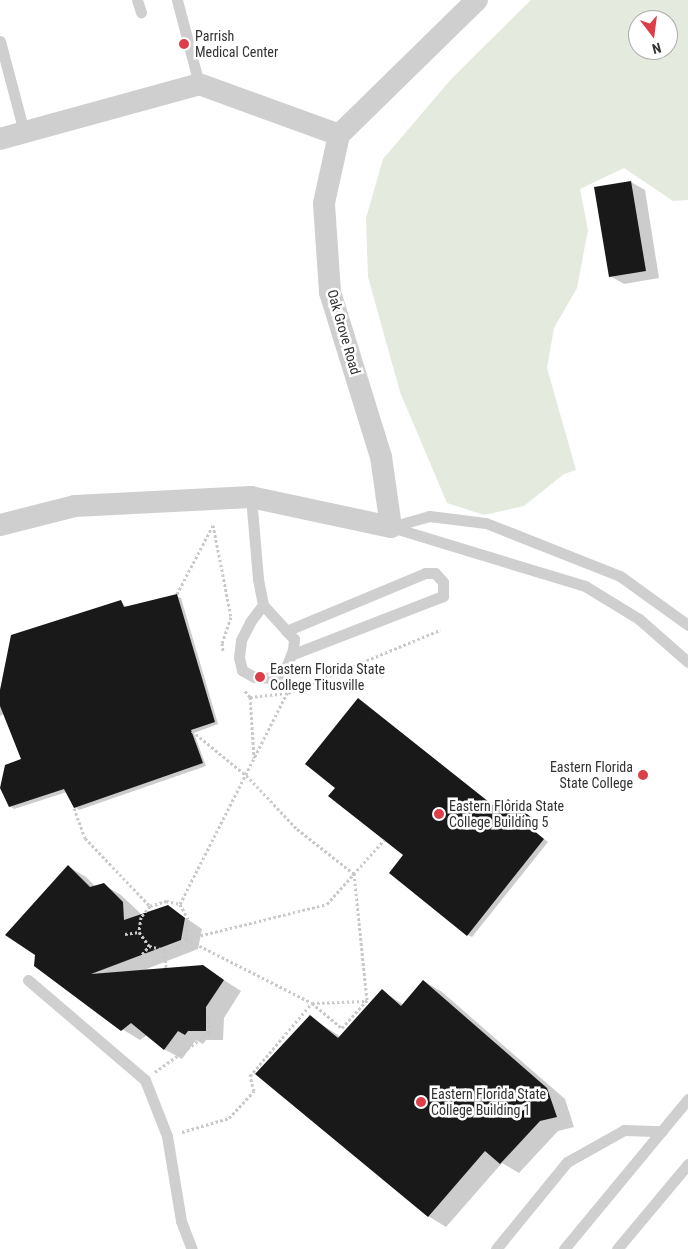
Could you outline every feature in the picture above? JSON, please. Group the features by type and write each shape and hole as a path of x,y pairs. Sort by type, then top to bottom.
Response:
{"street":[{"path":"0,139 199,84 339,135 474,1"},
{"name":"Oak Grove Road","path":"339,135 324,203 330,292 381,457 391,527"},
{"path":"0,525 75,506 251,497 391,527"}],"lane":[{"path":"138,0 141,12"},
{"path":"177,0 199,84"},
{"path":"0,41 24,132"},
{"path":"251,497 258,579 263,605 294,639 291,655 284,672 272,678 254,677 242,670 239,657 241,640 250,622 263,605"},
{"path":"391,527 430,516 486,523 620,576 688,626"},
{"path":"391,527 585,586 639,619 688,662"},
{"path":"286,631 425,573 434,573 443,582 443,596 291,655"},
{"path":"28,980 145,1080 167,1136 181,1221 192,1249"},
{"path":"564,1249 688,1099"},
{"path":"496,1249 567,1162 624,1130 662,1130"},
{"path":"617,1249 688,1164"}],"path":[{"path":"180,904 288,693"},
{"path":"250,696 254,760"},
{"path":"186,939 312,1003 342,1028 367,1000 354,874 296,828 246,775 191,730"},
{"path":"74,808 84,838 150,906"},
{"path":"186,939 188,919 180,904 166,901 150,906 141,917 139,932 149,946 165,950 176,947 186,939 327,904 384,840"},
{"path":"125,934 139,932"},
{"path":"138,958 149,946"},
{"path":"165,950 166,969"},
{"path":"167,1136 229,1118 254,1091 250,1076 312,1003 367,1000"},
{"path":"145,1080 209,1033 209,1007"}],"shaded area":[{"path":"531,0 688,0 688,200 673,201 624,168 580,189 588,230 577,288 554,328 547,368 576,470 564,474 524,506 484,515 447,503 400,392 368,277 366,218 383,159 452,78"}],"building":[{"path":"631,181 646,271 609,277 594,187"},
{"path":"177,594 215,722 191,730 203,763 74,808 64,789 9,807 0,788 5,765 21,759 0,706 0,690 11,635 121,600 124,607"},
{"name":"Eastern Florida State College Building 5","path":"358,698 499,810 508,799 532,818 527,825 544,839 467,936 389,873 403,855 328,796 335,788 305,764"},
{"path":"68,865 90,887 104,883 123,902 124,920 168,905 185,918 181,940 91,974 203,965 224,980 206,1007 206,1031 188,1031 185,1035 178,1031 164,1050 131,1023 121,1031 34,966 35,955 5,935"},
{"name":"Eastern Florida State College Building 1","path":"423,980 547,1088 557,1117 540,1121 500,1164 485,1151 428,1217 255,1074 310,1015 338,1038 382,989 401,1006"}],"place":[{"name":"Parrish Medical Center","path":"184,44"},
{"name":"Eastern Florida State College Titusville","path":"260,677"},
{"name":"Eastern Florida State College","path":"643,775"},
{"name":"Eastern Florida State College Building 5","path":"439,814"},
{"name":"Eastern Florida State College Building 1","path":"421,1102"}]}
